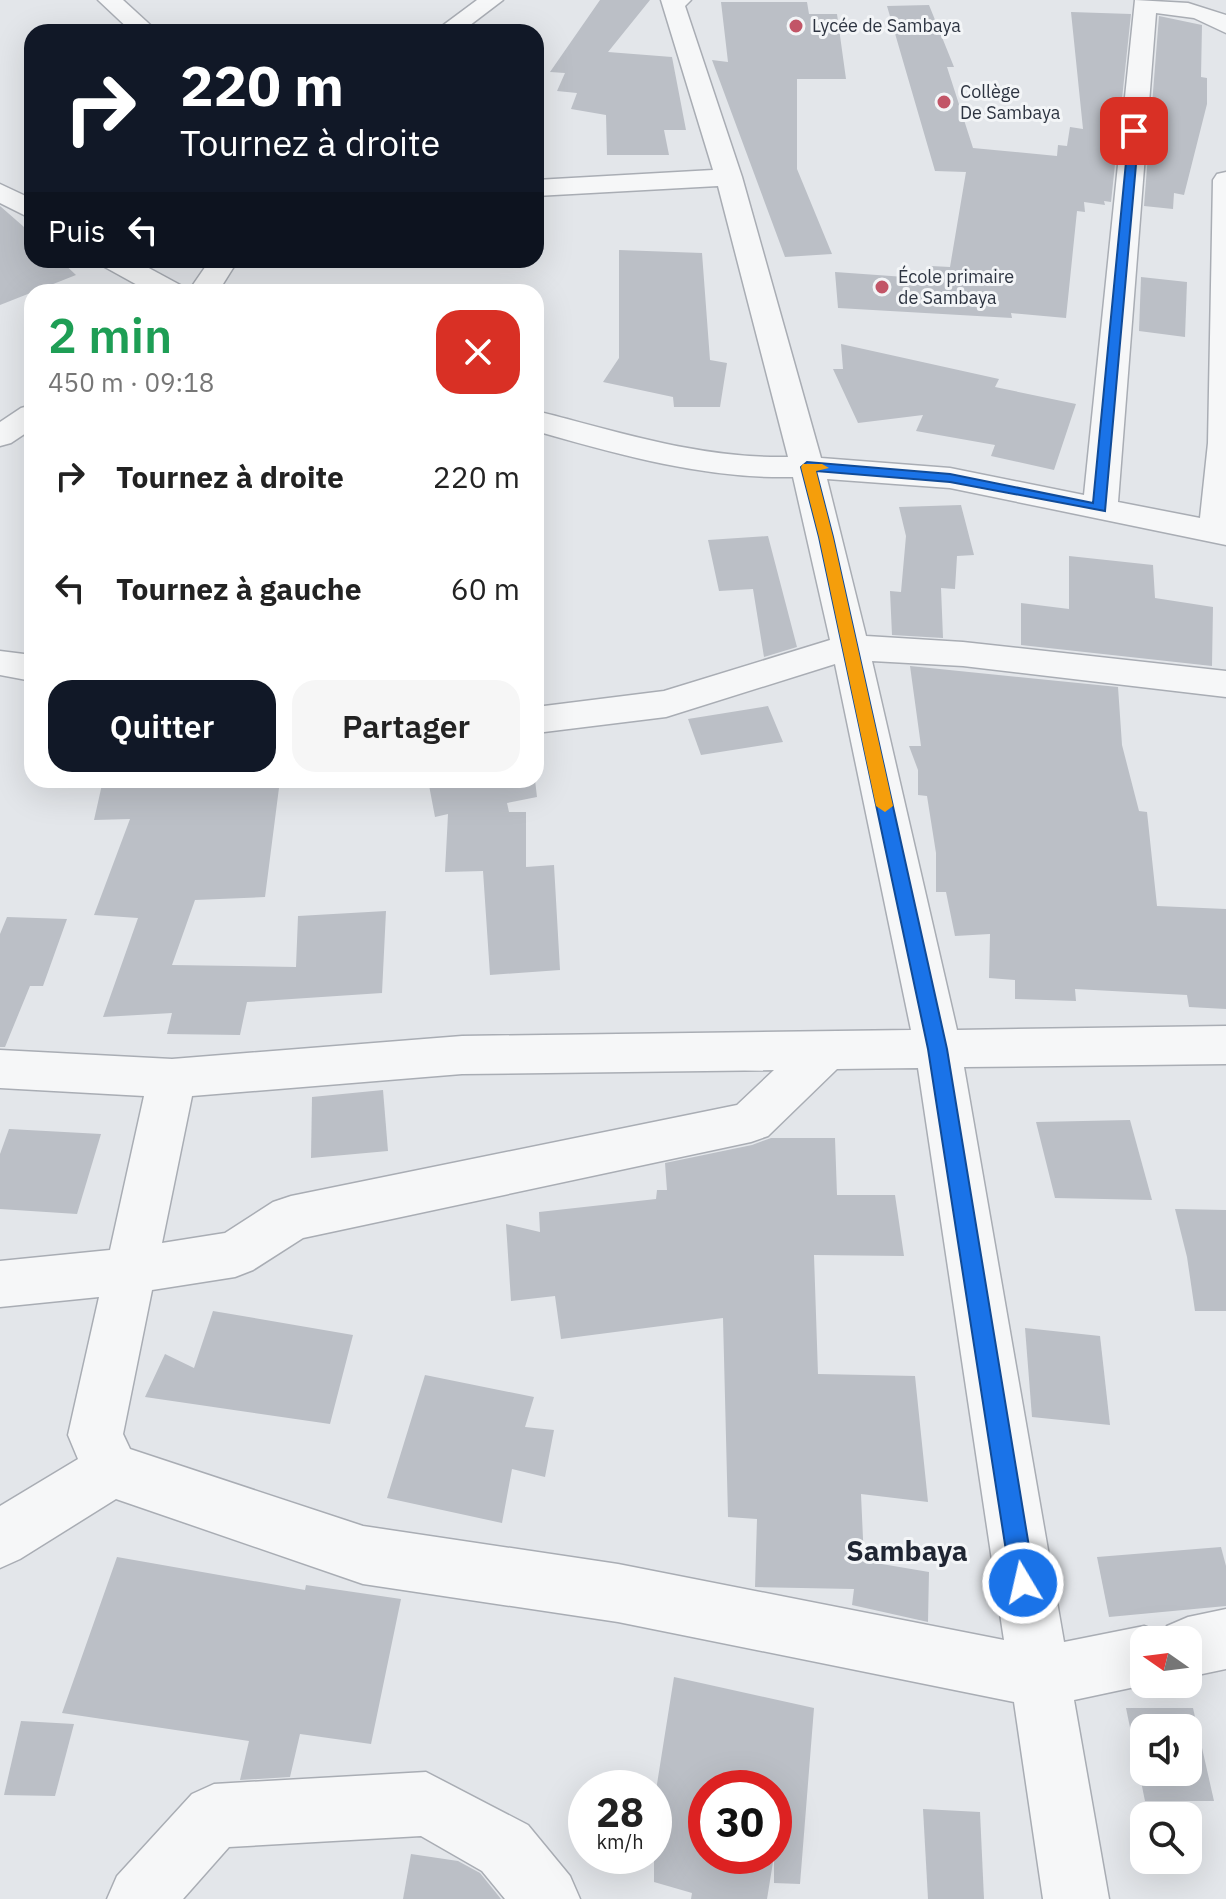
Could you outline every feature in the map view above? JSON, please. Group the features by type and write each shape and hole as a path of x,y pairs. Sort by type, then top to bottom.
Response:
{"street":[{"path":"109,0 137,24"},
{"path":"458,24 492,0"},
{"path":"680,0 672,0 729,177 807,467 850,647 938,1049 1076,1899"},
{"path":"1100,508 1146,3 1204,13 1218,18 1226,26"},
{"path":"544,188 729,177"},
{"path":"544,423 635,449 714,463 745,468 807,467 950,478 1221,533 1226,180"},
{"path":"0,192 24,206"},
{"path":"128,268 157,284"},
{"path":"0,436 24,420"},
{"path":"544,719 666,704 850,647 963,654 1226,684"},
{"path":"0,663 24,667"},
{"path":"0,1069 172,1078 462,1055 1226,1045"},
{"path":"0,1284 128,1271 235,1254 291,1218 751,1122 827,1049"},
{"path":"172,1078 95,1435 111,1470 363,1555 618,1593 1039,1677 1130,1659"},
{"path":"0,1539 111,1470"},
{"path":"1202,1644 1226,1639"},
{"path":"140,1899 214,1816 426,1804 505,1848 547,1899"}],"building":[{"path":"600,0 650,0 608,52 672,57 686,130 664,130 669,155 607,155 606,115 571,109 577,93 557,91 565,73 550,72"},
{"path":"721,2 807,2 809,14 837,14 846,79 797,79 797,169 832,254 785,257 712,60 728,62"},
{"path":"929,5 954,67 947,67 973,148 1057,156 1058,145 1067,146 1070,127 1083,129 1071,12 1131,14 1111,202 1104,201 1105,205 1084,202 1085,212 1077,211 1066,318 1011,313 1012,318 838,308 835,272 933,279 931,266 950,267 966,172 935,171 887,6"},
{"path":"1159,16 1202,25 1201,77 1207,78 1207,104 1184,195 1174,193 1173,209 1144,206"},
{"path":"0,206 24,227 24,268 69,268 76,275 53,284 24,284 24,296 0,305"},
{"path":"619,250 702,253 710,360 727,363 720,407 674,407 673,397 603,382 619,358"},
{"path":"1141,277 1187,282 1185,337 1139,331"},
{"path":"841,344 999,379 995,387 1076,404 1054,470 991,456 995,445 916,431 923,415 858,423 833,369 843,369"},
{"path":"961,505 974,555 957,556 955,589 941,588 943,638 892,635 890,591 901,592 906,536 899,507"},
{"path":"768,536 797,647 764,657 753,589 719,591 708,540"},
{"path":"1069,556 1153,565 1155,598 1213,607 1212,666 1021,645 1021,603 1069,609"},
{"path":"910,666 1118,687 1122,745 1139,811 1147,812 1157,906 1226,909 1226,1009 1189,1007 1187,995 1075,989 1076,1001 1015,999 1015,980 989,978 990,934 955,936 946,892 936,892 936,853 927,796 918,795 918,770 909,746 921,746"},
{"path":"768,706 783,742 701,755 688,719"},
{"path":"101,788 279,788 265,897 195,900 172,965 296,967 298,916 386,911 382,993 247,1002 240,1035 167,1034 172,1013 103,1017 138,918 94,915 130,819 94,820"},
{"path":"430,788 536,788 537,797 507,803 509,812 526,812 526,867 554,865 560,970 490,975 483,871 445,872 448,814 435,817"},
{"path":"7,917 67,919 43,986 30,986 5,1047 0,1047 0,934"},
{"path":"383,1090 388,1151 311,1158 312,1097"},
{"path":"1130,1120 1152,1200 1055,1198 1036,1122"},
{"path":"9,1129 101,1134 77,1214 0,1209 0,1154"},
{"path":"771,1138 835,1138 837,1195 895,1195 904,1256 814,1255 818,1374 915,1376 928,1502 861,1494 864,1561 929,1572 928,1622 852,1605 854,1589 755,1587 757,1519 728,1517 723,1318 561,1339 555,1296 511,1301 506,1224 540,1232 539,1212 656,1199 657,1190 667,1190 665,1163 752,1145"},
{"path":"1175,1209 1226,1210 1226,1311 1195,1311 1187,1257"},
{"path":"213,1311 353,1335 330,1424 145,1397 165,1354 194,1368"},
{"path":"1025,1328 1100,1336 1110,1425 1032,1417"},
{"path":"425,1375 534,1397 525,1427 554,1430 545,1477 512,1469 502,1523 387,1498"},
{"path":"1221,1547 1226,1566 1226,1606 1109,1617 1097,1557"},
{"path":"117,1557 305,1590 306,1585 401,1599 371,1744 300,1734 290,1777 240,1780 249,1741 62,1713"},
{"path":"674,1677 814,1708 800,1884 774,1883 774,1874 792,1874 792,1770 688,1770 688,1874 771,1874 767,1899 691,1899 692,1893 654,1882 654,1874 672,1874 672,1770 659,1770"},
{"path":"1126,1708 1193,1708 1194,1714 1130,1714 1130,1728"},
{"path":"21,1721 74,1724 55,1796 4,1795"},
{"path":"1202,1748 1214,1801 1145,1801 1142,1786 1202,1786"},
{"path":"923,1809 980,1812 984,1899 928,1899"},
{"path":"411,1854 458,1861 480,1873 501,1899 403,1899"}],"slow traffic":[{"path":"822,468 807,467 826,537 885,806"}],"place":[{"name":"Lycée de Sambaya","path":"796,26"},
{"name":"Collège De Sambaya","path":"944,102"},
{"name":"École primaire de Sambaya","path":"882,287"}],"district":[{"name":"Sambaya","path":"907,1551"}],"route":[{"path":"1023,1583 938,1049 826,537 807,467 950,478 1100,508 1134,131"}]}
